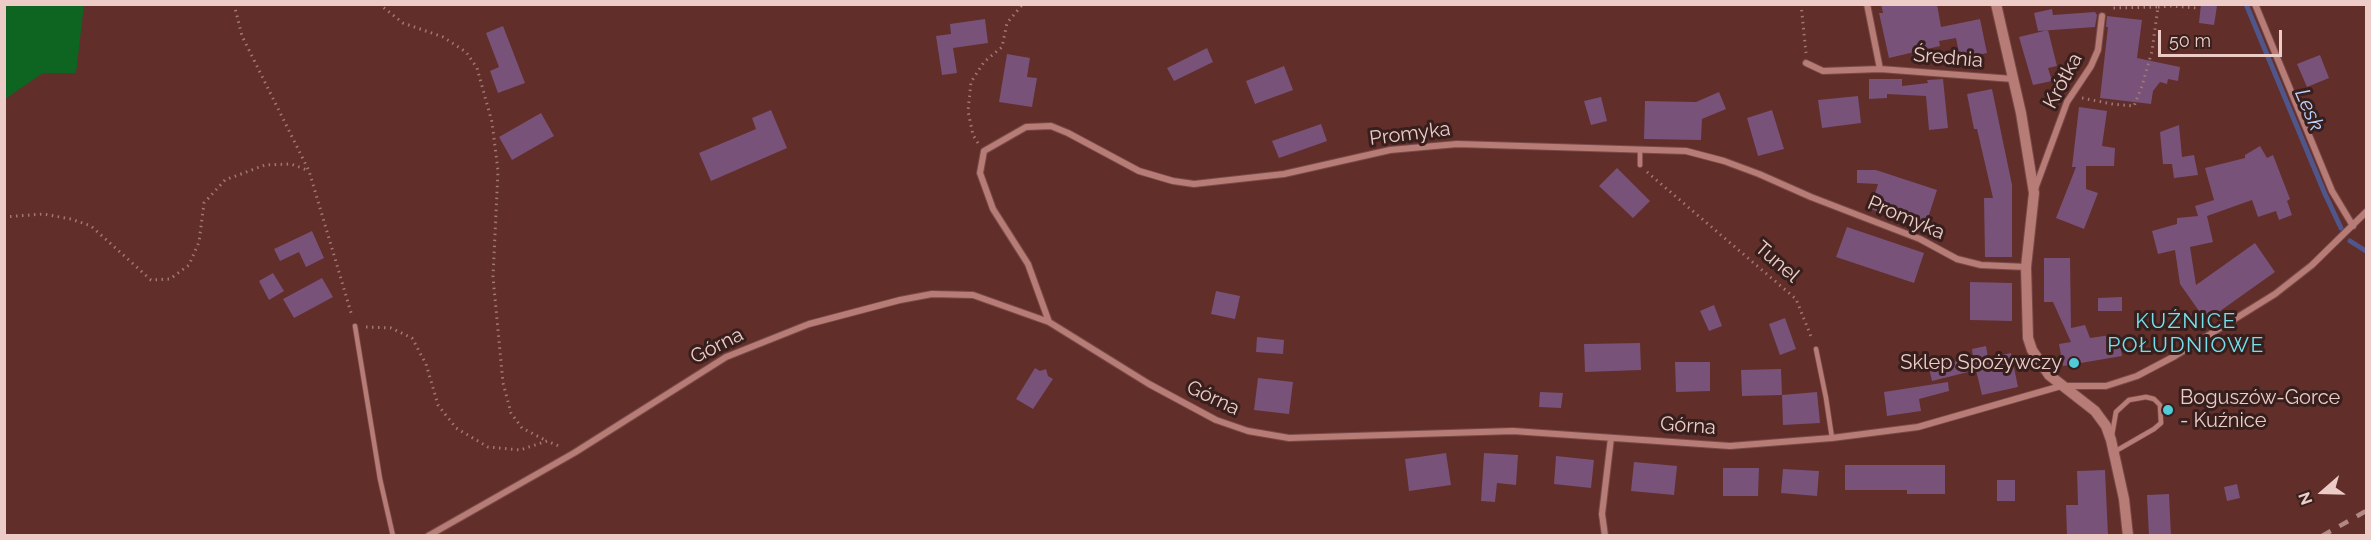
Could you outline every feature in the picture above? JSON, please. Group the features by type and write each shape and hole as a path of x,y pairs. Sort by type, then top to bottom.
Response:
{"street":[{"path":"1867,4 1880,69"},
{"path":"1996,4 2028,151 2034,193 2026,267 2026,324 2032,350 2049,375 2061,387 2096,411 2106,426 2124,499 2128,536"},
{"path":"2255,4 2332,191 2353,226"},
{"name":"Krótka","path":"2034,193 2067,102 2091,66 2098,50 2102,16"},
{"name":"Średnia","path":"1806,63 1823,71 1880,69 2013,79"},
{"name":"Promyka","path":"984,151 1026,127 1051,126 1139,171 1173,181 1194,184 1284,174 1390,150 1457,144 1550,145 1686,151 1724,161 1920,239 1957,259 1981,265 2026,267"},
{"path":"984,151 980,173 990,200 1028,264 1049,322"},
{"name":"Górna","path":"428,536 574,453 726,357 809,324 932,294 973,295 1049,322 1149,384 1216,420 1248,431 1289,438 1513,431 1730,446 1832,438 1918,427 2061,387 2106,386 2137,376 2175,356 2275,294 2312,265 2367,212"},
{"path":"1605,536 1602,514 1611,438"}],"lane":[{"path":"1640,150 1640,165"},
{"path":"355,326 380,479 393,536"},
{"path":"1816,350 1832,438"},
{"path":"2111,440 2116,412 2121,406 2137,398 2154,399 2160,405 2161,423 2114,452"}],"path":[{"path":"234,4 242,36 309,171 355,326 391,328 412,338 426,364 438,405 456,428 488,447 519,450 547,441"},
{"path":"379,4 403,23 443,37 466,52 477,68 492,122 498,171 493,277 503,383 511,413 522,428 574,453"},
{"path":"984,151 973,135 968,111 971,82 984,62 1002,47 1007,23 1023,4"},
{"path":"1802,4 1806,63"},
{"path":"2102,16 2113,8 2171,6 2197,8"},
{"path":"2071,96 2134,106 2152,51 2158,7"},
{"path":"4,217 43,214 71,219 91,226 151,280 170,279 189,266 199,243 204,203 225,180 265,165 291,164 309,171"},
{"name":"Tunel","path":"1640,165 1796,299 1816,350"}],"green space":[{"path":"5,4 84,5 76,73 43,73 5,99"}],"building":[{"path":"1881,4 1937,4 1941,27 1980,19 1987,53 1960,58 1956,38 1939,41 1940,46 1889,58 1879,13 1883,13"},
{"path":"2201,4 2217,6 2214,25 2199,23"},
{"path":"2052,9 2053,15 2095,12 2097,15 2095,27 2038,31 2034,13"},
{"path":"2107,16 2142,20 2137,58 2180,67 2178,81 2168,79 2167,84 2160,82 2153,91 2151,104 2100,98 2108,27 2106,27"},
{"path":"985,19 988,43 953,48 957,73 942,75 936,36 951,34 950,24"},
{"path":"503,26 525,83 498,93 490,71 499,67 486,33"},
{"path":"2048,30 2057,66 2048,68 2052,81 2033,85 2019,37"},
{"path":"1207,48 1213,62 1174,81 1167,68"},
{"path":"1007,54 1030,58 1027,77 1037,78 1032,107 999,102"},
{"path":"2320,55 2329,78 2307,87 2297,64"},
{"path":"1284,66 1293,90 1255,104 1246,81"},
{"path":"1869,79 1902,79 1902,86 1943,79 1948,128 1929,130 1926,96 1887,94 1887,98 1869,99"},
{"path":"1992,89 2012,185 2012,257 1985,257 1984,198 1993,198 1967,94"},
{"path":"1719,92 1726,109 1702,119 1701,140 1644,139 1645,101 1696,102"},
{"path":"1858,96 1861,123 1822,128 1818,100"},
{"path":"1601,97 1607,121 1591,125 1584,101"},
{"path":"2079,107 2107,111 2102,146 2115,148 2114,166 2086,166 2086,189 2098,193 2084,229 2056,218 2076,167 2072,167"},
{"path":"771,110 787,148 711,181 699,153 756,129 752,118"},
{"path":"1772,110 1784,149 1758,156 1747,118"},
{"path":"541,113 554,136 512,160 499,137"},
{"path":"1321,124 1327,141 1279,158 1272,141"},
{"path":"2179,125 2182,157 2194,155 2198,175 2174,178 2172,164 2163,164 2160,132"},
{"path":"2260,146 2267,158 2273,155 2290,199 2287,201 2292,215 2279,220 2276,211 2258,217 2252,200 2207,216 2213,242 2190,247 2196,285 2255,243 2275,272 2206,321 2180,284 2175,250 2158,254 2152,231 2177,224 2177,218 2198,216 2195,206 2214,200 2205,168 2245,158 2245,155"},
{"path":"1617,168 1650,201 1633,218 1599,186"},
{"path":"1857,170 1876,170 1937,190 1925,227 1870,209 1878,184 1857,183"},
{"path":"1847,227 1924,253 1914,283 1836,257"},
{"path":"312,231 324,258 306,267 299,252 280,261 274,249"},
{"path":"2044,258 2070,258 2071,328 2085,325 2090,338 2118,334 2122,356 2063,366 2059,344 2071,342 2053,302 2044,302"},
{"path":"273,273 284,291 269,300 259,281"},
{"path":"322,278 333,297 294,318 283,299"},
{"path":"1970,282 2012,283 2012,321 1970,320"},
{"path":"1216,291 1240,296 1235,319 1211,314"},
{"path":"2122,297 2122,311 2098,311 2098,298"},
{"path":"1714,305 1722,326 1709,331 1700,311"},
{"path":"1785,318 1796,349 1780,355 1769,324"},
{"path":"1257,337 1284,340 1283,354 1256,352"},
{"path":"1640,343 1641,370 1585,372 1584,344"},
{"path":"1986,346 1988,358 2011,353 2018,387 1982,395 1976,370 1932,381 1929,368 1973,357 1972,349"},
{"path":"1675,362 1710,362 1710,391 1676,392"},
{"path":"1035,368 1040,371 1046,369 1048,376 1053,379 1033,409 1016,399"},
{"path":"1781,369 1782,395 1742,396 1741,370"},
{"path":"1258,378 1293,382 1289,414 1254,410"},
{"path":"1948,382 1949,391 1919,399 1921,411 1887,416 1884,392"},
{"path":"1540,392 1563,393 1561,408 1539,407"},
{"path":"1817,392 1820,423 1783,425 1782,395"},
{"path":"1446,453 1451,485 1409,491 1405,459"},
{"path":"1484,453 1518,455 1516,485 1497,483 1495,502 1481,501"},
{"path":"1556,456 1594,460 1591,488 1554,484"},
{"path":"1634,462 1677,466 1674,495 1631,491"},
{"path":"1845,465 1945,465 1945,494 1907,494 1907,490 1845,490"},
{"path":"1723,468 1759,468 1758,496 1723,496"},
{"path":"1783,469 1819,471 1817,496 1781,493"},
{"path":"2105,470 2108,536 2067,536 2066,505 2078,505 2077,471"},
{"path":"1997,480 2015,480 2015,501 1997,501"},
{"path":"2237,484 2240,498 2227,501 2224,487"},
{"path":"2169,494 2171,536 2149,536 2147,495"}],"waterway":[{"name":"Lesk","path":"2246,4 2341,228"},
{"name":"Lesk","path":"2350,241 2366,251"}],"railway":[{"path":"2322,536 2366,511"}],"place":[{"name":"Sklep Spożywczy","path":"2074,363"},
{"name":"Boguszów-Gorce - Kuźnice","path":"2168,410"}],"district":[{"name":"KUŹNICE POŁUDNIOWE","path":"2186,334"}]}
